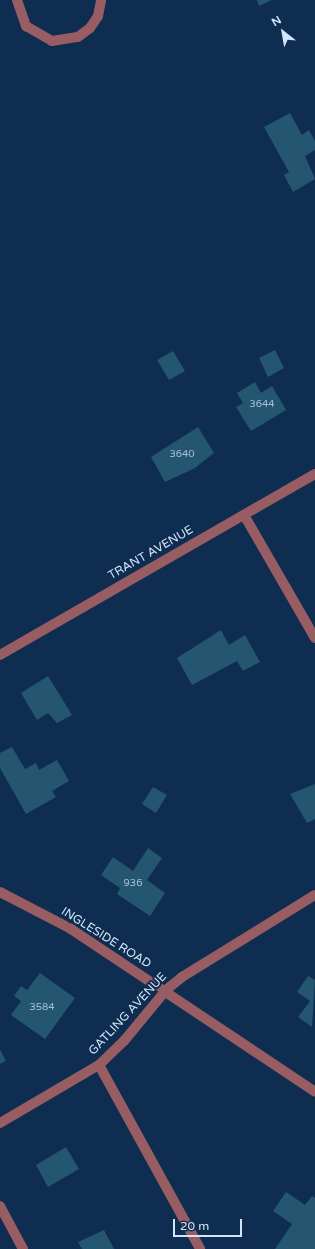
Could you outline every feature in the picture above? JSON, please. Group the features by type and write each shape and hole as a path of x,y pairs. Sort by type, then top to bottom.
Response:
{"street":[{"path":"17,0 26,26 52,41 72,39 90,28 98,16 101,0"},
{"name":"TRANT AVENUE","path":"0,655 315,474"},
{"path":"244,515 315,638"},
{"name":"INGLESIDE ROAD","path":"0,892 71,929 166,990 315,1092"},
{"name":"GATLING AVENUE","path":"0,1123 99,1066 124,1041 166,990 315,895"},
{"path":"99,1066 200,1249"},
{"path":"0,1206 23,1249"}],"building":[{"path":"257,0 272,0 259,6"},
{"path":"290,113 302,135 309,130 315,141 315,150 305,156 315,179 293,192 284,175 289,172 264,127"},
{"path":"275,350 284,368 268,377 259,358"},
{"path":"173,351 185,371 169,380 157,360"},
{"path":"255,382 261,393 272,386 286,410 251,431 236,407 243,403 237,393"},
{"path":"198,427 214,453 195,468 165,482 151,457"},
{"path":"221,630 229,645 245,635 260,662 243,671 237,661 192,685 177,658"},
{"path":"48,676 72,715 57,723 48,713 37,720 21,693"},
{"path":"12,747 25,769 36,763 39,770 57,760 69,781 52,791 56,797 26,814 0,768 0,753"},
{"path":"315,784 315,819 307,823 290,794"},
{"path":"153,787 167,795 156,813 142,804"},
{"path":"148,848 162,858 147,880 165,893 150,916 117,894 120,888 101,875 113,857 133,871"},
{"path":"40,973 75,998 45,1039 11,1015 21,1001 14,996 21,986 27,990"},
{"path":"308,976 315,980 312,1027 298,1017 310,1001 297,992"},
{"path":"0,1050 6,1061 0,1064"},
{"path":"66,1147 79,1169 48,1187 36,1165"},
{"path":"286,1192 305,1205 312,1196 315,1198 315,1249 275,1249 292,1224 273,1211"},
{"path":"104,1230 114,1249 82,1249 78,1242"}]}
